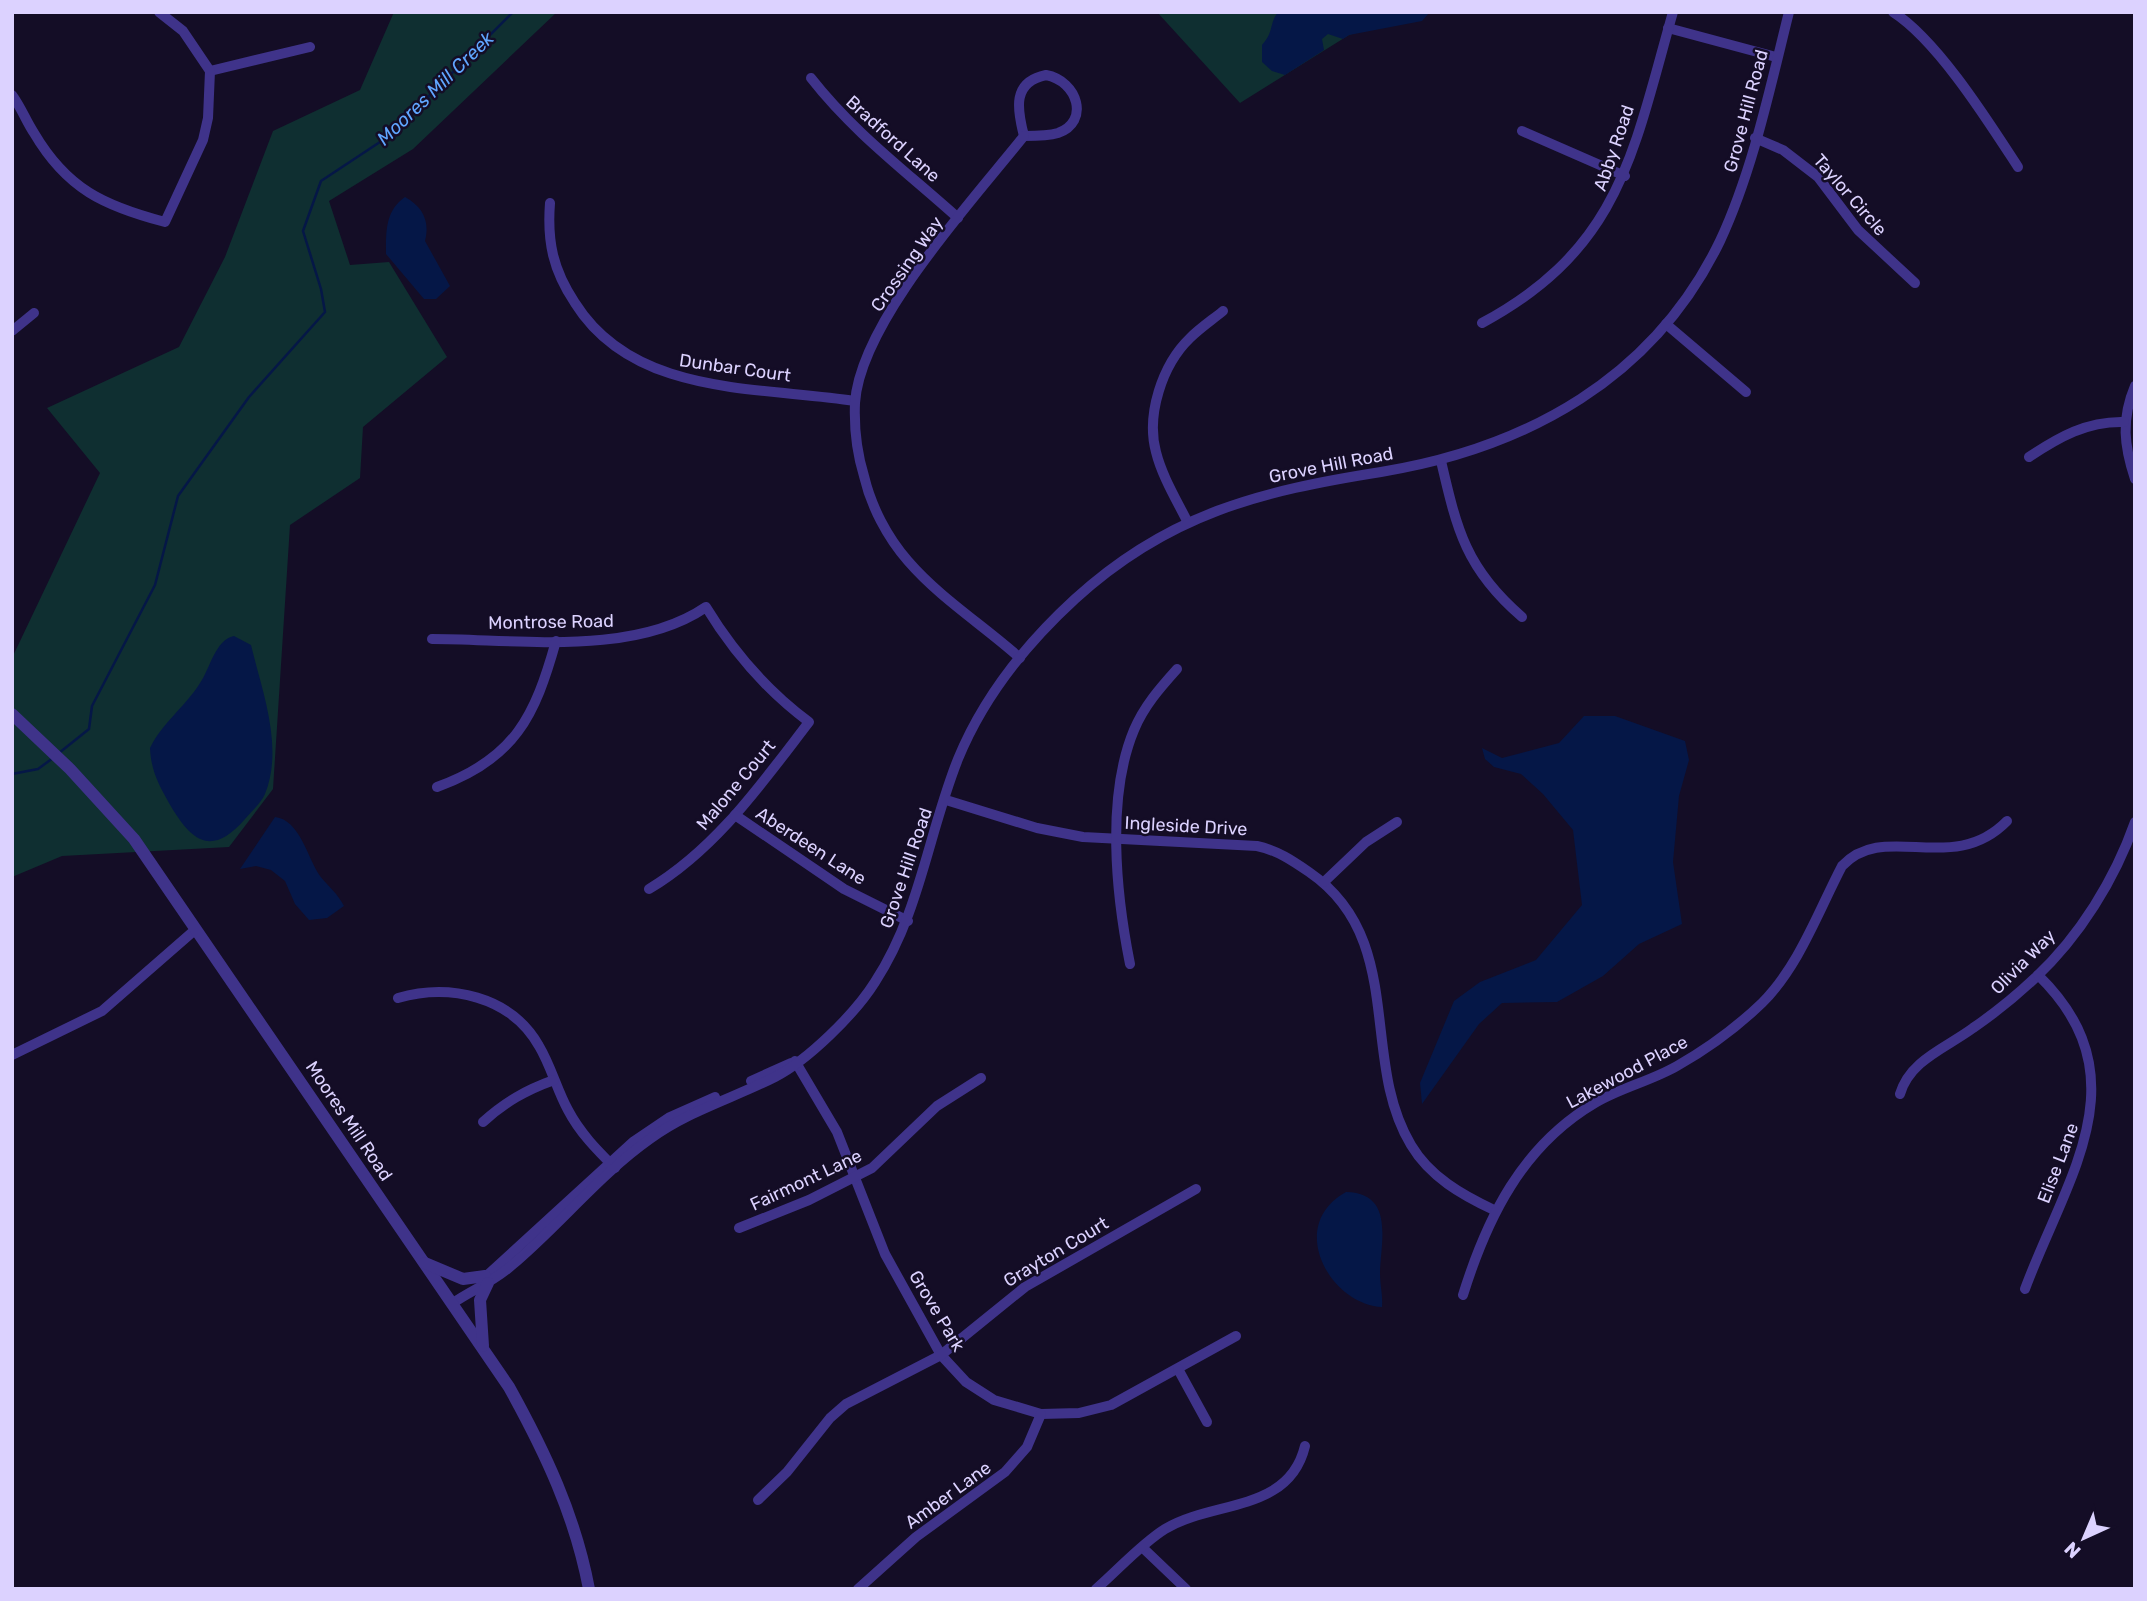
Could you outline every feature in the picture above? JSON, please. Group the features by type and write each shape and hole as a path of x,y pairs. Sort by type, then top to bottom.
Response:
{"street":[{"path":"12,95 53,161 85,192 126,212 165,222 203,140 208,118 209,71 183,31 159,12"},
{"name":"Abby Road","path":"1482,323 1517,304 1569,260 1597,226 1625,176 1673,12"},
{"name":"Grove Hill Road","path":"453,1303 484,1282 613,1166 666,1128 782,1074 824,1040 872,988 908,920 957,761 971,731 995,691 1020,658 1061,612 1094,583 1139,548 1187,521 1258,495 1301,484 1441,461 1511,438 1560,413 1624,367 1666,324 1719,243 1740,191 1789,12"},
{"path":"1893,12 1914,28 1935,53 2018,167"},
{"path":"1668,28 1776,57"},
{"path":"209,71 310,47"},
{"path":"1046,75 1065,82 1072,89 1075,100 1077,110 1074,120 1057,133 1024,136 1017,111 1020,90 1036,77 1046,75"},
{"name":"Bradford Lane","path":"811,78 836,111 958,218"},
{"path":"1522,131 1625,176"},
{"name":"Crossing Way","path":"1020,658 930,583 893,541 867,491 858,456 855,401 872,347 886,317 958,218 1024,136"},
{"name":"Taylor Circle","path":"1755,138 1783,150 1818,177 1858,230 1915,283"},
{"name":"Dunbar Court","path":"550,202 548,242 564,286 583,316 625,354 654,370 697,382 855,401"},
{"path":"1187,521 1156,454 1153,421 1168,369 1188,339 1223,311"},
{"path":"12,331 34,313"},
{"path":"1666,324 1746,392"},
{"path":"2135,386 2124,422 2124,439 2135,479"},
{"path":"2029,457 2058,438 2091,424 2124,422"},
{"path":"1441,461 1455,520 1471,560 1483,579 1522,617"},
{"name":"Montrose Road","path":"432,639 556,641 622,637 686,620 706,607 727,642 758,679 809,722"},
{"path":"437,787 480,768 514,738 538,701 556,641"},
{"path":"1130,964 1120,913 1118,839 1123,763 1134,730 1150,699 1177,669"},
{"name":"Moores Mill Road","path":"12,714 70,769 134,838 509,1387 552,1468 566,1502 589,1589"},
{"name":"Malone Court","path":"649,889 680,868 735,815 809,722"},
{"name":"Ingleside Drive","path":"946,800 1037,828 1083,837 1257,846 1278,852 1324,882 1353,922 1367,951 1376,983 1393,1104 1410,1144 1440,1179 1494,1210"},
{"name":"Aberdeen Lane","path":"735,815 844,889 908,920"},
{"name":"Lakewood Place","path":"1463,1295 1494,1210 1526,1163 1566,1123 1596,1103 1676,1067 1713,1043 1763,1002 1790,967 1842,866 1850,858 1870,849 1967,846 1988,838 2007,821"},
{"path":"1324,882 1366,842 1397,822"},
{"name":"Olivia Way","path":"1900,1094 1904,1082 1919,1064 1996,1012 2038,975 2095,904 2121,857 2135,822"},
{"path":"12,1055 102,1011 196,929"},
{"name":"Elise Lane","path":"2025,1289 2081,1151 2092,1105 2091,1073 2079,1028 2060,997 2038,975"},
{"path":"398,998 431,991 452,992 498,1006 534,1037 575,1121 613,1166"},
{"name":"Grove Park","path":"795,1061 837,1132 885,1254 942,1355 966,1382 994,1400 1041,1414 1079,1413 1111,1405 1236,1336"},
{"name":"Fairmont Lane","path":"740,1228 855,1179 889,1155 937,1106 981,1078"},
{"path":"483,1122 502,1104 525,1091 554,1080"},
{"name":"Grayton Court","path":"758,1500 788,1472 830,1418 846,1404 942,1355 1025,1287 1196,1189"},
{"path":"425,1263 463,1279 484,1282 480,1300 484,1350"},
{"path":"1178,1369 1208,1422"},
{"name":"Amber Lane","path":"858,1589 916,1537 1005,1472 1027,1447 1041,1414"},
{"path":"1096,1589 1165,1529 1265,1497 1295,1471 1305,1446"},
{"path":"1143,1548 1186,1589"}],"green space":[{"path":"394,12 557,12 413,149 329,201 350,265 389,262 447,357 363,427 360,478 290,525 273,789 229,847 62,856 12,877 12,658 100,473 47,408 179,347 225,257 273,131 360,90"},
{"path":"1157,12 1419,12 1349,35 1240,103"}],"water":[{"path":"1278,12 1430,12 1422,21 1349,35 1343,39 1328,34 1322,39 1324,50 1285,75 1272,71 1262,62 1262,45"},
{"path":"405,197 424,215 427,227 425,241 450,286 436,299 424,299 386,254 390,215"},
{"path":"234,636 251,645 272,738 270,776 261,801 233,831 212,841 202,840 185,827 169,803 154,771 150,748 200,683 222,643"},
{"path":"1584,716 1615,716 1685,741 1689,760 1679,796 1673,862 1682,924 1639,944 1603,976 1557,1002 1502,1003 1479,1024 1422,1104 1420,1083 1454,1001 1480,982 1536,960 1582,905 1573,830 1543,794 1521,774 1494,767 1485,759 1482,748 1502,758 1559,743"},
{"path":"275,817 284,820 297,832 320,876 344,906 327,918 309,920 295,904 285,881 271,870 256,866 240,869"},
{"path":"1346,1192 1362,1195 1372,1201 1379,1210 1382,1222 1382,1307 1363,1303 1346,1293 1332,1279 1322,1262 1317,1243 1319,1224 1328,1207"}],"waterway":[{"name":"Moores Mill Creek","path":"59,753 89,729 92,706 155,585 178,496 249,397 325,312 321,289 303,231 321,181 389,136 513,12"},
{"name":"Moores Mill Creek","path":"12,774 38,769 53,758"}]}
